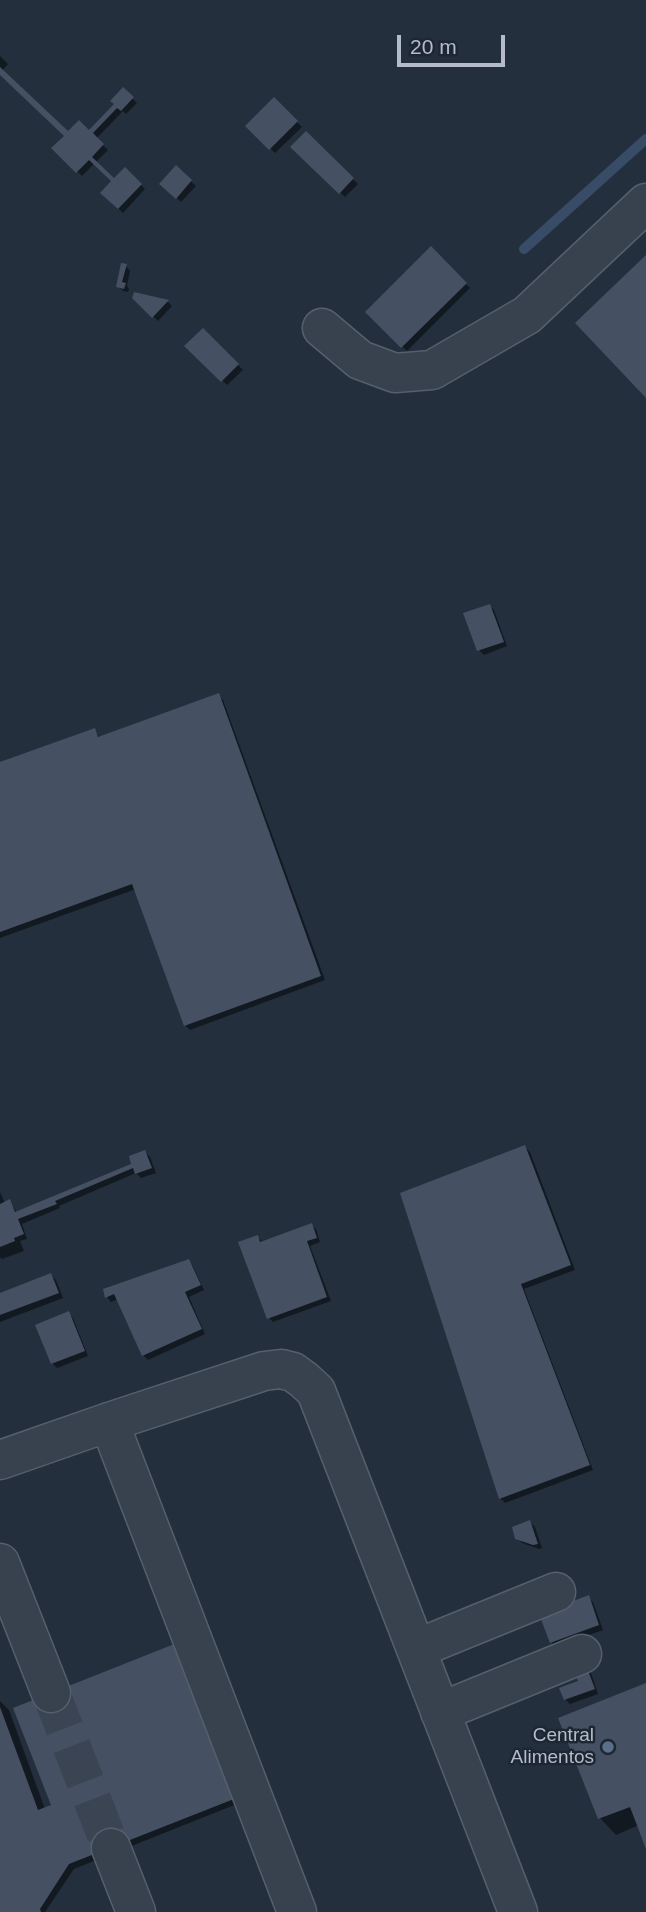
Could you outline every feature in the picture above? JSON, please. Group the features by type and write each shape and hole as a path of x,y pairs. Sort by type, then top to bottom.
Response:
{"street":[{"path":"322,328 360,360 395,373 432,370 527,316 646,203"},
{"path":"0,1460 264,1371 281,1369 293,1372 304,1380 316,1391 517,1912"},
{"path":"109,1422 297,1912"},
{"path":"0,1563 51,1693"},
{"path":"416,1649 556,1592"},
{"path":"440,1712 582,1654"},
{"path":"111,1848 130,1910"}],"building":[{"path":"0,67 68,131 79,120 89,130 114,104 110,101 123,87 134,97 121,111 117,108 93,133 104,144 92,157 114,178 125,167 142,184 118,209 100,193 111,181 89,160 76,173 51,148 64,136 0,75"},
{"path":"274,97 298,121 269,150 245,126"},
{"path":"306,131 354,178 339,194 290,147"},
{"path":"176,165 192,180 176,199 159,184"},
{"path":"431,246 467,283 401,348 365,312"},
{"path":"646,255 646,398 575,323"},
{"path":"121,263 127,264 122,282 126,283 124,289 116,287"},
{"path":"134,292 169,300 152,318 132,298"},
{"path":"203,328 239,364 221,382 184,346"},
{"path":"490,604 504,642 477,651 463,613"},
{"path":"219,693 321,976 184,1026 132,884 0,932 0,762 95,728 98,737"},
{"path":"525,1145 571,1265 521,1284 590,1465 499,1499 400,1193"},
{"path":"145,1150 152,1168 135,1174 133,1168 18,1219 24,1234 0,1247 0,1204 10,1199 15,1212 131,1164 129,1156"},
{"path":"312,1223 317,1238 307,1241 327,1297 267,1319 238,1242 258,1235 260,1242"},
{"path":"189,1259 201,1285 185,1292 202,1329 142,1356 114,1294 105,1298 103,1289"},
{"path":"51,1273 59,1293 0,1315 0,1293"},
{"path":"69,1311 85,1351 51,1364 35,1325"},
{"path":"530,1520 538,1544 515,1539 512,1527"},
{"path":"589,1595 599,1625 550,1643 539,1614"},
{"path":"177,1643 239,1797 69,1864 40,1909 41,1912 0,1912 0,1707 38,1810 51,1805 13,1708"},
{"path":"584,1660 595,1689 564,1700 559,1688 578,1681 572,1665"},
{"name":"Central Alimentos","path":"646,1683 646,1849 630,1807 598,1819 558,1718"}],"waterway":[{"path":"524,249 646,139"}],"tunnel":[{"path":"51,1693 111,1848"}],"place":[{"name":"Central Alimentos","path":"608,1747"}]}
